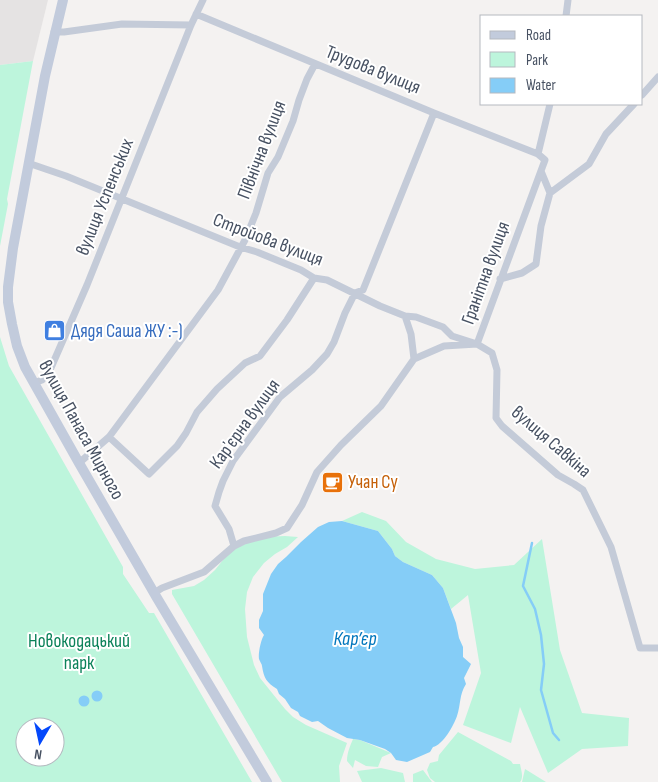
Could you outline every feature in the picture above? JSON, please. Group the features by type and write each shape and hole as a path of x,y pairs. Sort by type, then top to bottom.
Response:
{"main road":[{"name":"вулиця Панаса Мирного","path":"63,0 54,32 13,248 8,302 17,346 25,367 79,463 267,782"}],"street":[{"name":"вулиця Успенських","path":"34,383 42,380 50,370 88,285 191,25 203,0"},
{"path":"566,15 568,0"},
{"name":"Трудова вулиця","path":"196,14 538,154"},
{"path":"54,32 122,24 191,25"},
{"name":"Північна вулиця","path":"79,463 109,437 218,290 245,240 256,213 268,173 278,157 293,121 307,79 316,64"},
{"path":"643,94 658,77"},
{"path":"500,279 522,273 536,264 541,226 550,193 541,171 545,160 538,154 550,105"},
{"path":"550,193 589,164 606,134 633,105"},
{"name":"Карʼєрна вулиця","path":"234,546 228,529 215,506 223,481 233,462 280,397 312,370 334,342 355,293 363,290 434,113"},
{"name":"Стройова вулиця","path":"28,163 66,176 240,247 257,252 301,270 314,278 327,280 405,316 416,317 443,327 452,336 477,344 492,353"},
{"name":"Гранітна вулиця","path":"414,359 444,346 477,344 541,171"},
{"path":"109,437 150,474 177,446 197,412 217,389 245,363 260,356 288,320 314,278"},
{"path":"154,593 162,588 204,572 234,546 244,541 276,533 287,528 302,505 317,472 341,445 381,406 414,359 411,334 405,316"},
{"name":"вулиця Савкіна","path":"492,353 497,370 496,418 502,426 558,475 583,490 612,547 640,648 658,648"}],"shaded area":[{"path":"0,0 48,0 33,61 0,65"}],"green space":[{"path":"33,61 7,199 8,204 0,246 0,65"},
{"name":"Новокодацький парк","path":"0,337 9,366 123,567 123,574 149,613 154,613 252,782 0,782"},
{"path":"362,512 386,521 406,542 436,559 475,569 514,565 542,539 560,650 582,713 629,718 628,746 582,749 548,773 520,707 511,743 463,725 481,673 468,595 451,609 443,588 432,575 403,562 395,556 378,531 342,521"},
{"path":"262,537 298,537 264,563 253,577 247,592 245,609 247,637 254,665 260,678 285,709 293,717 306,725 347,743 339,766 340,782 282,782 172,594 172,590 194,586 204,580 231,550"},
{"path":"458,732 511,761 513,764 520,764 522,776 520,782 435,782 430,778 427,770 430,763 438,761 439,755"},
{"path":"353,739 391,753 382,757 378,767 366,766 355,760 353,768 347,761"},
{"path":"381,768 403,773 405,782 362,782 357,771"},
{"path":"525,769 546,782 522,782"},
{"path":"423,770 432,782 413,782 413,774"}],"water":[{"name":"Кар’єр","path":"342,521 378,531 395,556 403,562 432,575 443,588 463,647 463,657 471,664 464,678 466,684 462,692 457,716 448,734 430,752 407,762 396,760 385,749 360,740 347,738 318,721 312,722 300,716 266,679 259,659 264,635 259,628 259,620 263,611 263,594 271,574 278,564 318,527 329,522"},
{"path":"97,690 103,696 97,702 91,696"},
{"path":"84,695 90,701 84,707 78,701"}],"waterway":[{"path":"532,543 523,586 535,609 541,635 544,664 541,690 553,733 559,740"}],"place":[{"name":"Дядя Саша ЖУ :-)","path":"55,331"},
{"name":"Учан Су","path":"332,482"}]}
